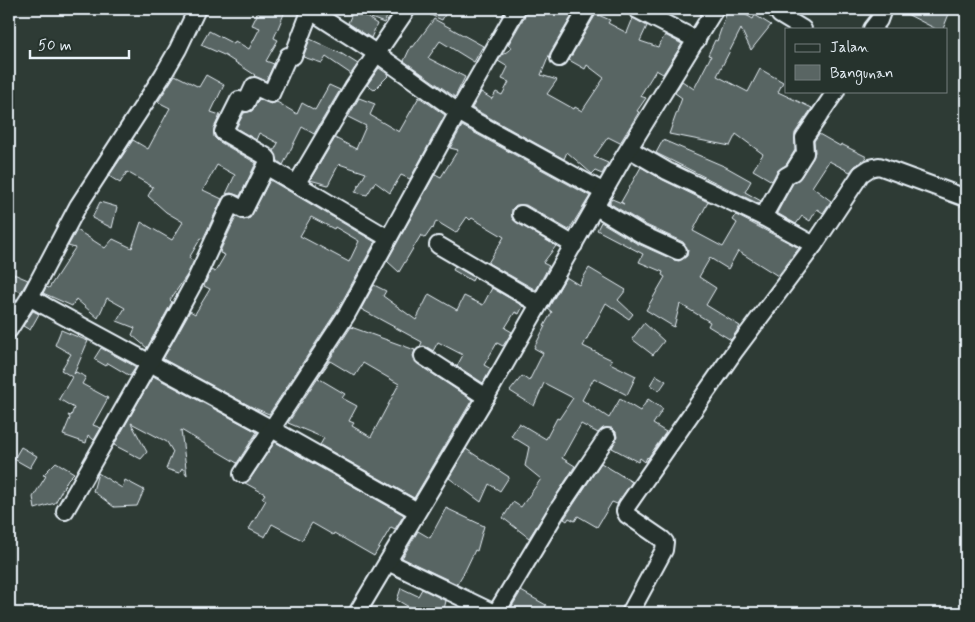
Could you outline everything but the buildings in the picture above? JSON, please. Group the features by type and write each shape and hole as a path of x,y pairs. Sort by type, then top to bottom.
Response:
{"street":[{"path":"9,330 31,294 78,206 168,66 197,9"},
{"path":"297,184 353,88 407,9"},
{"path":"242,474 347,314 517,9"},
{"path":"559,58 587,9"},
{"path":"636,9 697,40"},
{"path":"357,613 486,397 629,149 715,9"},
{"path":"776,9 780,15 802,28"},
{"path":"873,28 879,20 883,9"},
{"path":"65,511 150,364 196,279 231,203 244,210 266,166 268,159 265,156 222,132 239,100 246,103 254,86 271,94 288,56 293,56 311,10 376,53 458,112 604,192"},
{"path":"762,217 786,176 792,172 805,153 804,138 835,92"},
{"path":"629,149 667,171 762,217 814,245"},
{"path":"266,166 388,238"},
{"path":"630,613 665,546 662,539 627,515 625,511 627,506 734,352 814,245 861,174 874,166 880,166 966,198"},
{"path":"596,207 641,234 678,251"},
{"path":"521,214 574,245"},
{"path":"438,245 539,304"},
{"path":"31,294 34,299 45,306 272,428 417,511"},
{"path":"423,356 486,397"},
{"path":"388,562 495,613 557,511 607,437"}]}
